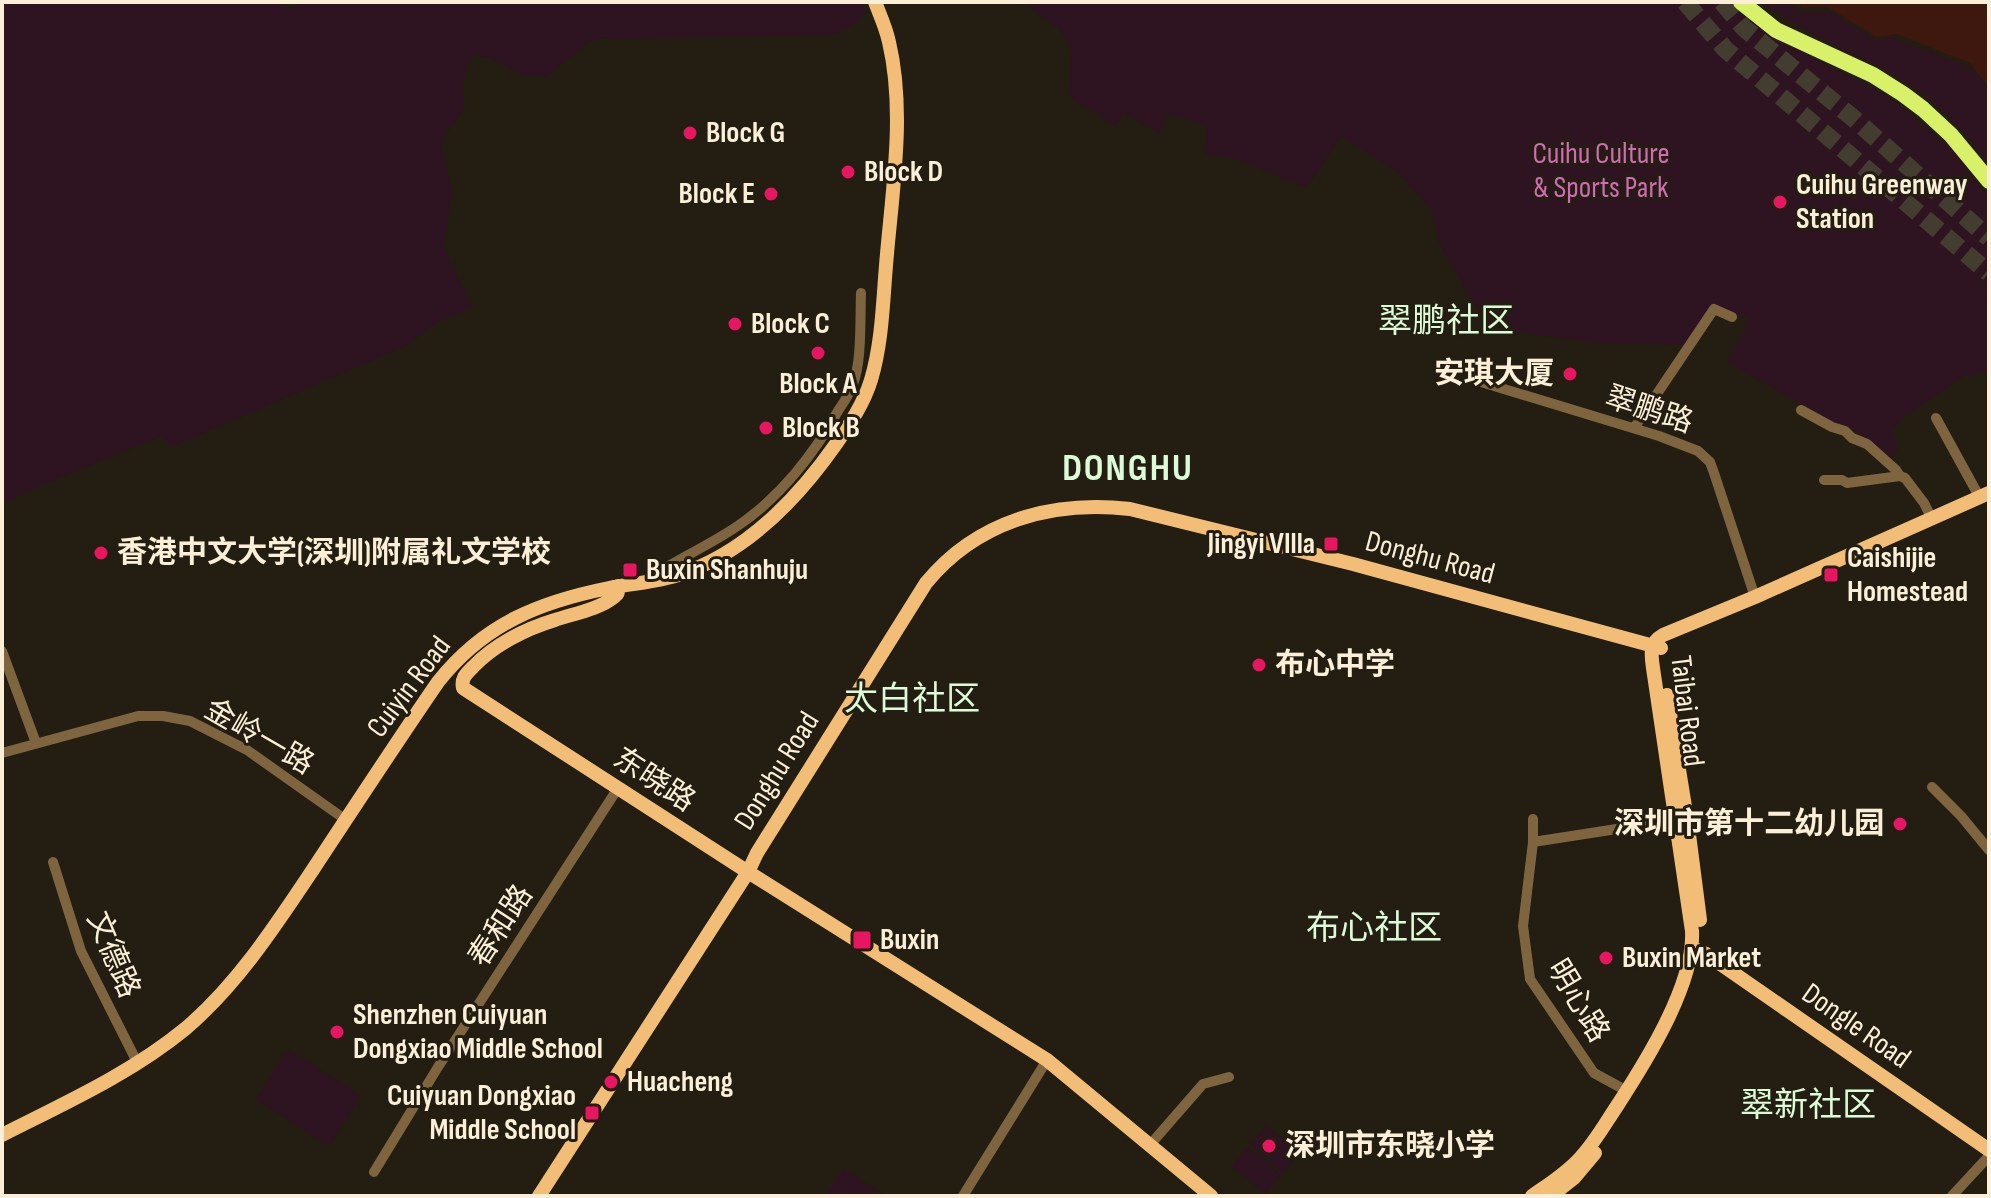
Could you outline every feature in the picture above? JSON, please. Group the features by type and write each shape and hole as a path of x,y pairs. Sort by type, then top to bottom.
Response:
{"main road":[{"path":"1741,2 1776,30 1873,75 1903,94 1951,135 1989,181"}],"street":[{"name":"Cuiyin Road","path":"2,1135 138,1064 186,1028 217,997 274,928 438,682 485,635 545,604 675,576 723,555 774,517 831,451 849,425 871,380 880,329 896,135 894,69 889,40 875,2"},
{"path":"643,583 749,518 783,487 817,444 853,385 861,293"},
{"path":"1634,428 1714,309 1732,317"},
{"name":"翠鹏路","path":"1481,382 1634,428 1698,451 1710,462 1755,597"},
{"path":"1801,410 1867,444 1905,478 1924,503 1934,523"},
{"path":"1936,418 1985,500"},
{"path":"1824,480 1847,483 1900,476"},
{"name":"Taibai Road","path":"1657,646 1985,500"},
{"name":"Donghu Road","path":"539,1196 748,872 926,583 950,558 1012,520 1039,513 1089,507 1130,509 1353,564 1657,646"},
{"name":"Taibai Road","path":"1532,1196 1559,1178 1581,1157 1627,1091 1662,1031 1702,940 1653,668 1657,638 1934,523"},
{"name":"东晓路","path":"618,586 618,592 608,600 531,629 496,648 465,675 462,684 465,690 1047,1060 1211,1196"},
{"path":"2,651 36,743"},
{"name":"金岭一路","path":"2,753 138,716 190,721 247,750 346,820"},
{"path":"1932,787 1989,850"},
{"name":"春和路","path":"374,1172 618,788"},
{"name":"明心路","path":"1533,819 1523,926 1530,979 1594,1073 1627,1091"},
{"path":"1533,842 1681,819"},
{"name":"文德路","path":"53,862 81,951 138,1064"},
{"name":"Taibai Road","path":"1551,1196 1582,1170 1654,1064 1671,1033 1694,975 1696,950"},
{"name":"Dongle Road","path":"1696,950 1989,1153"},
{"path":"963,1196 1047,1060"},
{"path":"1149,1146 1203,1084 1229,1077"},
{"path":"1952,1196 1989,1153"}],"green space":[{"path":"2,2 279,2 291,8 303,2 864,2 866,11 850,27 832,35 600,39 589,42 547,76 523,75 489,58 475,55 465,73 465,107 441,141 452,190 444,249 473,308 438,322 406,346 171,447 162,436 2,505"},
{"name":"Cuihu Culture & Sports Park","path":"1010,2 1727,2 1771,37 1902,106 1954,152 1989,197 1989,372 1963,376 1904,418 1890,432 1898,448 1891,460 1851,428 1830,421 1728,362 1750,318 1710,305 1685,345 1591,342 1512,332 1492,335 1438,241 1432,210 1396,171 1341,136 1307,188 1240,160 1205,154 1207,125 1167,114 1159,134 1124,113 1115,126 1069,96 1071,50 1060,30 1026,5"},
{"path":"1762,2 1786,2 1804,12 1830,12 1877,41 1892,37 1968,66 1989,91 1989,163 1954,123 1914,88 1798,26"},
{"path":"288,1049 361,1096 329,1146 256,1099"},
{"path":"1266,1126 1299,1153 1283,1173 1250,1145"},
{"path":"1248,1147 1281,1175 1265,1194 1232,1166"},
{"path":"844,1169 886,1196 826,1196"}],"shaded area":[{"path":"1794,2 1989,2 1989,87 1970,63 1897,34 1877,37 1826,6 1804,7"}],"tunnel":[{"path":"1685,2 1726,50 1989,273"},
{"path":"1722,2 1744,28 1853,118 1989,238"}],"place":[{"name":"Block G","path":"690,133"},
{"name":"Block D","path":"848,172"},
{"name":"Block E","path":"771,194"},
{"name":"Cuihu Greenway Station","path":"1780,202"},
{"name":"Block C","path":"735,324"},
{"name":"Block A","path":"818,353"},
{"name":"安琪大厦","path":"1570,374"},
{"name":"Block B","path":"766,428"},
{"name":"Jingyi VIlla","path":"1331,544"},
{"name":"香港中文大学(深圳)附属礼文学校","path":"101,553"},
{"name":"Buxin Shanhuju","path":"630,570"},
{"name":"Caishijie Homestead","path":"1831,575"},
{"name":"布心中学","path":"1259,665"},
{"name":"深圳市第十二幼儿园","path":"1900,824"},
{"name":"Buxin","path":"862,940"},
{"name":"Buxin Market","path":"1606,958"},
{"name":"Shenzhen Cuiyuan Dongxiao Middle School","path":"337,1032"},
{"name":"Huacheng","path":"611,1082"},
{"name":"Cuiyuan Dongxiao Middle School","path":"592,1113"},
{"name":"深圳市东晓小学","path":"1269,1146"}],"district":[{"name":"翠鹏社区","path":"1446,321"},
{"name":"DONGHU","path":"1128,468"},
{"name":"太白社区","path":"912,699"},
{"name":"布心社区","path":"1374,928"},
{"name":"翠新社区","path":"1808,1105"}]}
